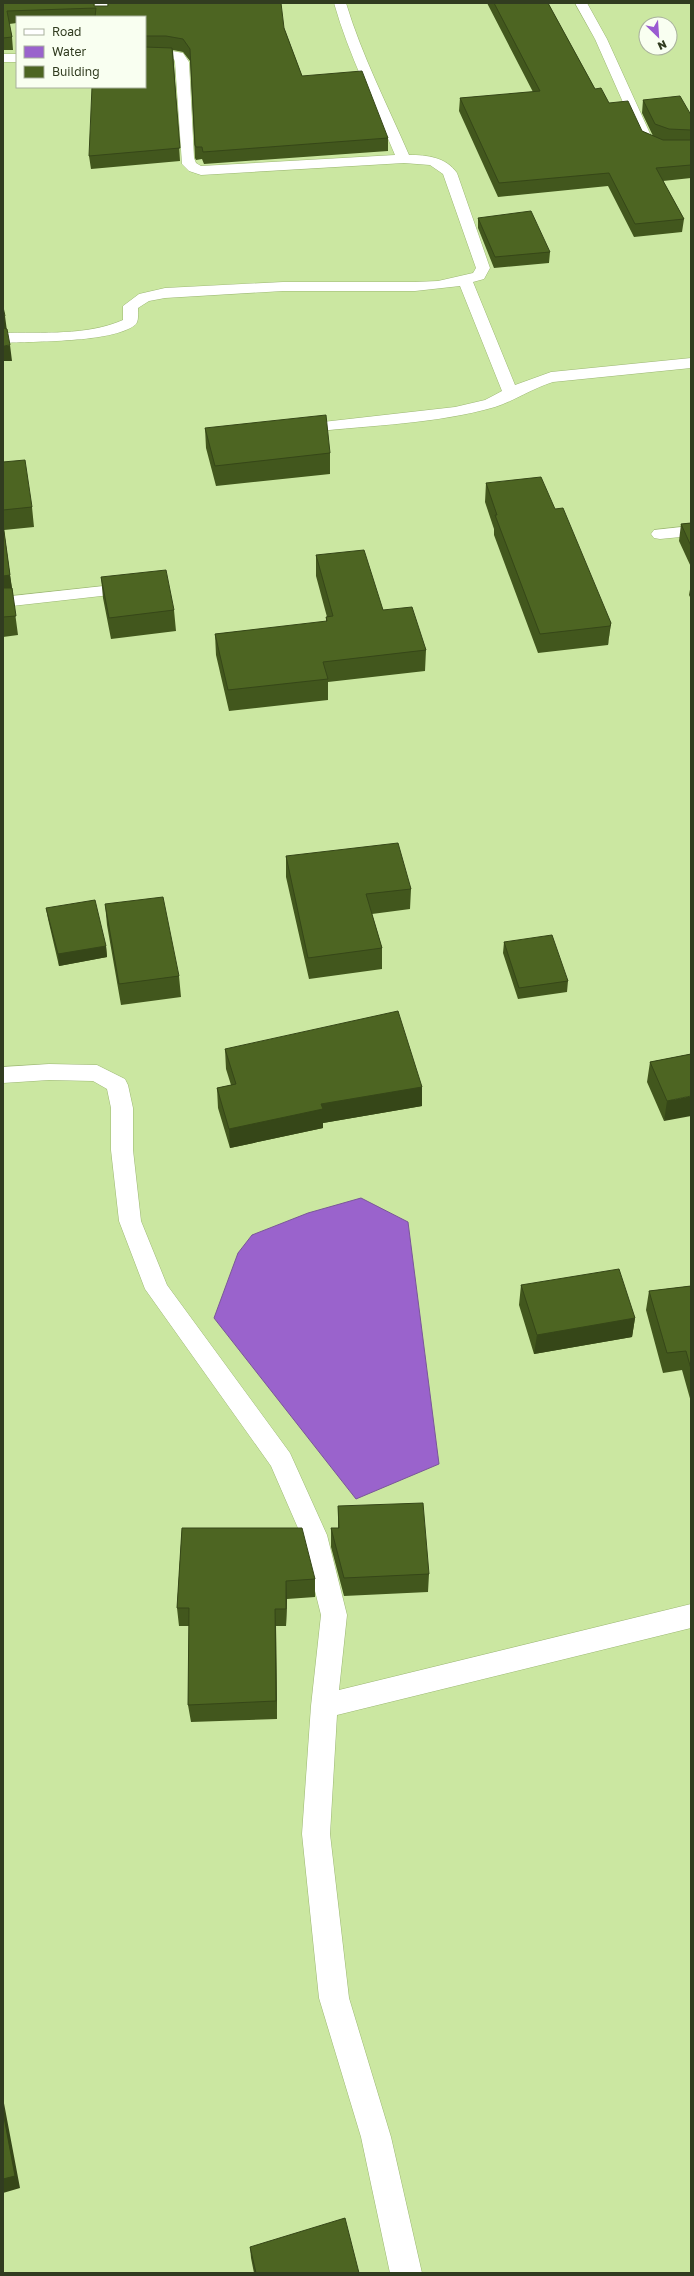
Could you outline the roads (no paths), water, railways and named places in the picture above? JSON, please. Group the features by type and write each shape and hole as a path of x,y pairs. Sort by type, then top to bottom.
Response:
{"street":[{"path":"101,3 102,16"},
{"path":"340,3 366,77 381,105 404,159"},
{"path":"581,3 601,39 646,140 654,146 667,149 691,148"},
{"path":"3,338 100,332 119,329 130,322 131,306 144,297 165,293 299,286 426,285 465,281 479,276 483,268 450,173 443,164 433,160 404,159 201,171 193,169 187,158 182,62 178,56 167,54 146,54"},
{"path":"3,58 16,58"},
{"path":"465,281 511,394"},
{"path":"311,427 455,412 491,404 527,385 551,377 691,363"},
{"path":"660,534 691,531"},
{"path":"3,602 146,586"},
{"path":"3,1075 49,1072 97,1073 117,1085 122,1108 122,1150 130,1221 158,1289 207,1361 281,1460 314,1535 334,1615 324,1706 316,1834 334,1998 376,2137 406,2273"},
{"path":"324,1706 691,1616"}],"water":[{"path":"361,1198 408,1222 439,1464 356,1499 214,1318 238,1253 252,1235 308,1213"}]}
